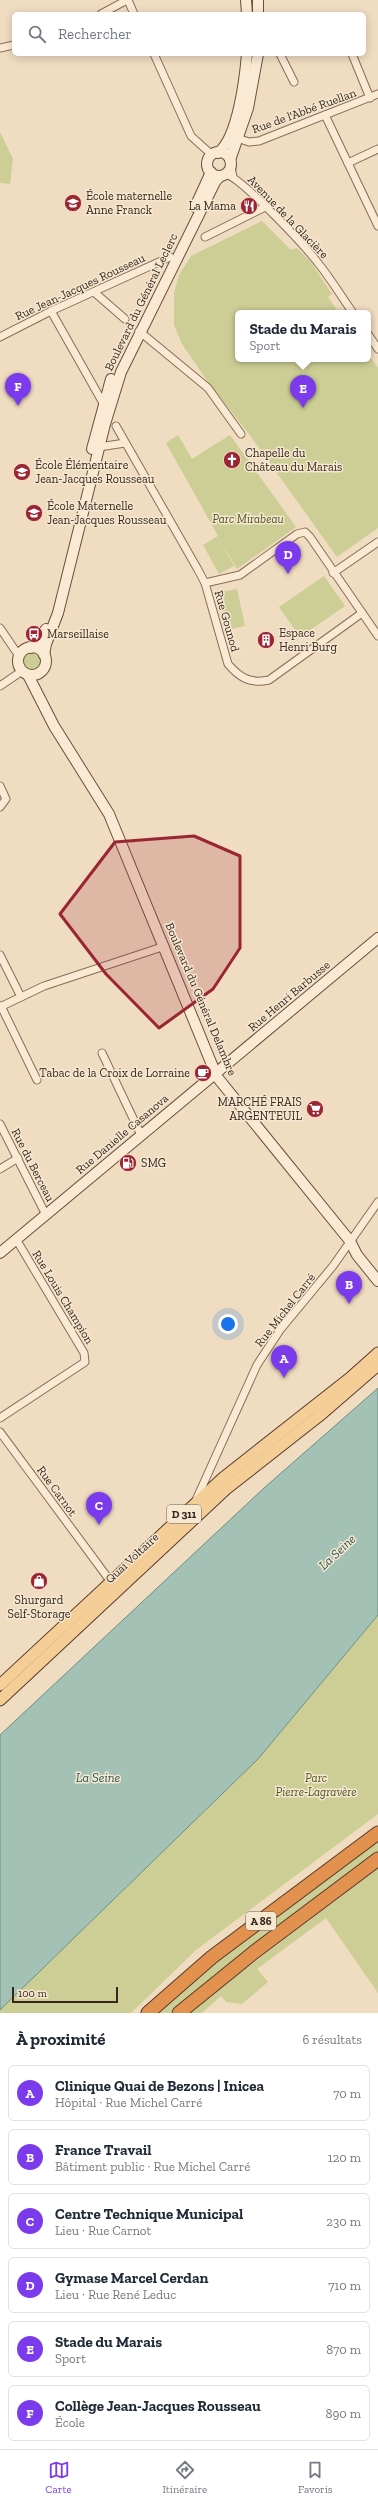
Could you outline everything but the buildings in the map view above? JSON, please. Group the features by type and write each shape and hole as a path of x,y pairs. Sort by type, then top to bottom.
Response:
{"highway":[{"name":"A 86","path":"148,2013 212,1957 378,1833"},
{"name":"A 86","path":"180,2013 253,1953 378,1859"}],"main road":[{"name":"Quai Voltaire","path":"0,1685 223,1478 350,1378 378,1352"},
{"name":"Quai Voltaire","path":"0,1700 226,1489 319,1416 378,1365"}],"street":[{"path":"105,12 127,0 133,12"},
{"path":"246,0 247,12"},
{"path":"258,0 258,12"},
{"path":"0,48 12,45"},
{"path":"155,56 191,136 215,154 225,154 225,171 208,165 215,154 225,144 237,113 247,56"},
{"name":"Boulevard du Général Leclerc","path":"25,651 41,637 53,609 103,403 118,360 170,257 225,171 251,98 258,56"},
{"path":"281,56 294,82"},
{"path":"353,56 370,98"},
{"name":"Rue de l'Abbé Ruellan","path":"238,138 249,142 259,141 378,94"},
{"path":"325,115 378,226"},
{"path":"348,163 378,149"},
{"name":"Boulevard du Général Leclerc","path":"44,655 46,644 58,613 116,384 139,330 215,182 225,171"},
{"name":"Avenue de la Glacière","path":"225,171 265,207 318,262 351,310"},
{"path":"205,237 265,207"},
{"name":"Rue Jean-Jacques Rousseau","path":"0,337 51,311 170,257"},
{"path":"94,292 125,318"},
{"path":"51,311 103,403"},
{"path":"139,330 208,388 241,434"},
{"path":"371,338 378,348"},
{"name":"Rue Gounod","path":"116,426 205,583 228,664 237,674 247,681 258,683 269,680 362,613"},
{"path":"99,447 126,443"},
{"path":"205,583 240,575 297,534 304,532 310,537 378,636"},
{"path":"334,573 378,542"},
{"path":"0,628 13,647 25,651 38,649 44,655 45,664 40,672 25,673 0,686"},
{"path":"25,651 18,662 25,673"},
{"name":"Boulevard du Général Delambre","path":"40,672 42,701"},
{"name":"Boulevard du Général Delambre","path":"25,673 42,701 54,726 109,814 165,946 216,1074 222,1085 350,1241 357,1255 378,1281"},
{"path":"0,786 6,799 0,807"},
{"name":"Rue Henri Barbusse","path":"216,1074 378,938"},
{"path":"37,1080 0,1006 44,986 165,946"},
{"path":"0,955 21,997"},
{"path":"102,1053 141,1135"},
{"name":"Rue Danielle Casanova","path":"0,1253 216,1074"},
{"name":"Rue du Berceau","path":"0,1124 46,1215"},
{"path":"0,1169 18,1158"},
{"name":"Rue Michel Carré","path":"194,1505 257,1365 280,1330 333,1266 378,1202"},
{"name":"Rue Louis Champion","path":"0,1418 84,1362 84,1352 16,1239"},
{"name":"Rue Carnot","path":"0,1432 111,1582"}],"highlighted area":[{"path":"194,836 240,856 240,948 213,989 159,1028 106,974 60,914 115,842"}],"green space":[{"path":"0,132 13,159 10,184 0,183"},
{"path":"262,221 291,250 297,248 310,261 332,294 328,297 337,310 235,310 235,362 371,362 371,358 378,368 378,528 337,557 249,434 208,382 182,344 174,325 174,293 179,275 191,256"},
{"name":"Parc Mirabeau","path":"178,435 192,459 230,435 296,527 237,569 221,542 234,566 219,574 203,545 218,536 166,443"},
{"path":"324,576 345,606 300,637 279,607"},
{"path":"237,589 245,626 226,630 218,593"},
{"path":"32,652 38,655 41,661 38,667 32,670 26,667 23,661 26,655"},
{"name":"Parc Pierre-Lagravère","path":"378,1615 378,1814 196,1950 131,2013 0,2013 0,2010 258,1759"},
{"path":"378,1839 378,1853 218,1972 170,2013 154,2013 166,2000"},
{"path":"378,1868 378,1993 326,1918 257,1969 268,1982 242,2004 226,2002 221,1996 202,2013 191,2013 215,1992"}],"water":[{"name":"La Seine","path":"378,1388 378,1615 258,1759 0,2010 0,1735 264,1488"}],"place":[{"name":"École maternelle Anne Franck","path":"73,203"},
{"name":"La Mama","path":"249,206"},
{"name":"Collège Jean-Jacques Rousseau","path":"18,406"},
{"name":"Stade du Marais","path":"303,408"},
{"name":"Chapelle du Château du Marais","path":"232,460"},
{"name":"École Élémentaire Jean-Jacques Rousseau","path":"22,472"},
{"name":"École Maternelle Jean-Jacques Rousseau","path":"34,513"},
{"name":"Gymase Marcel Cerdan","path":"288,574"},
{"name":"Marseillaise","path":"34,634"},
{"name":"Espace Henri Burg","path":"266,640"},
{"name":"Tabac de la Croix de Lorraine","path":"203,1073"},
{"name":"MARCHÉ FRAIS ARGENTEUIL","path":"315,1109"},
{"name":"SMG","path":"128,1163"},
{"name":"France Travail","path":"349,1304"},
{"name":"Clinique Quai de Bezons | Inicea","path":"284,1378"},
{"name":"Centre Technique Municipal","path":"99,1525"},
{"name":"Shurgard Self-Storage","path":"39,1581"}]}
